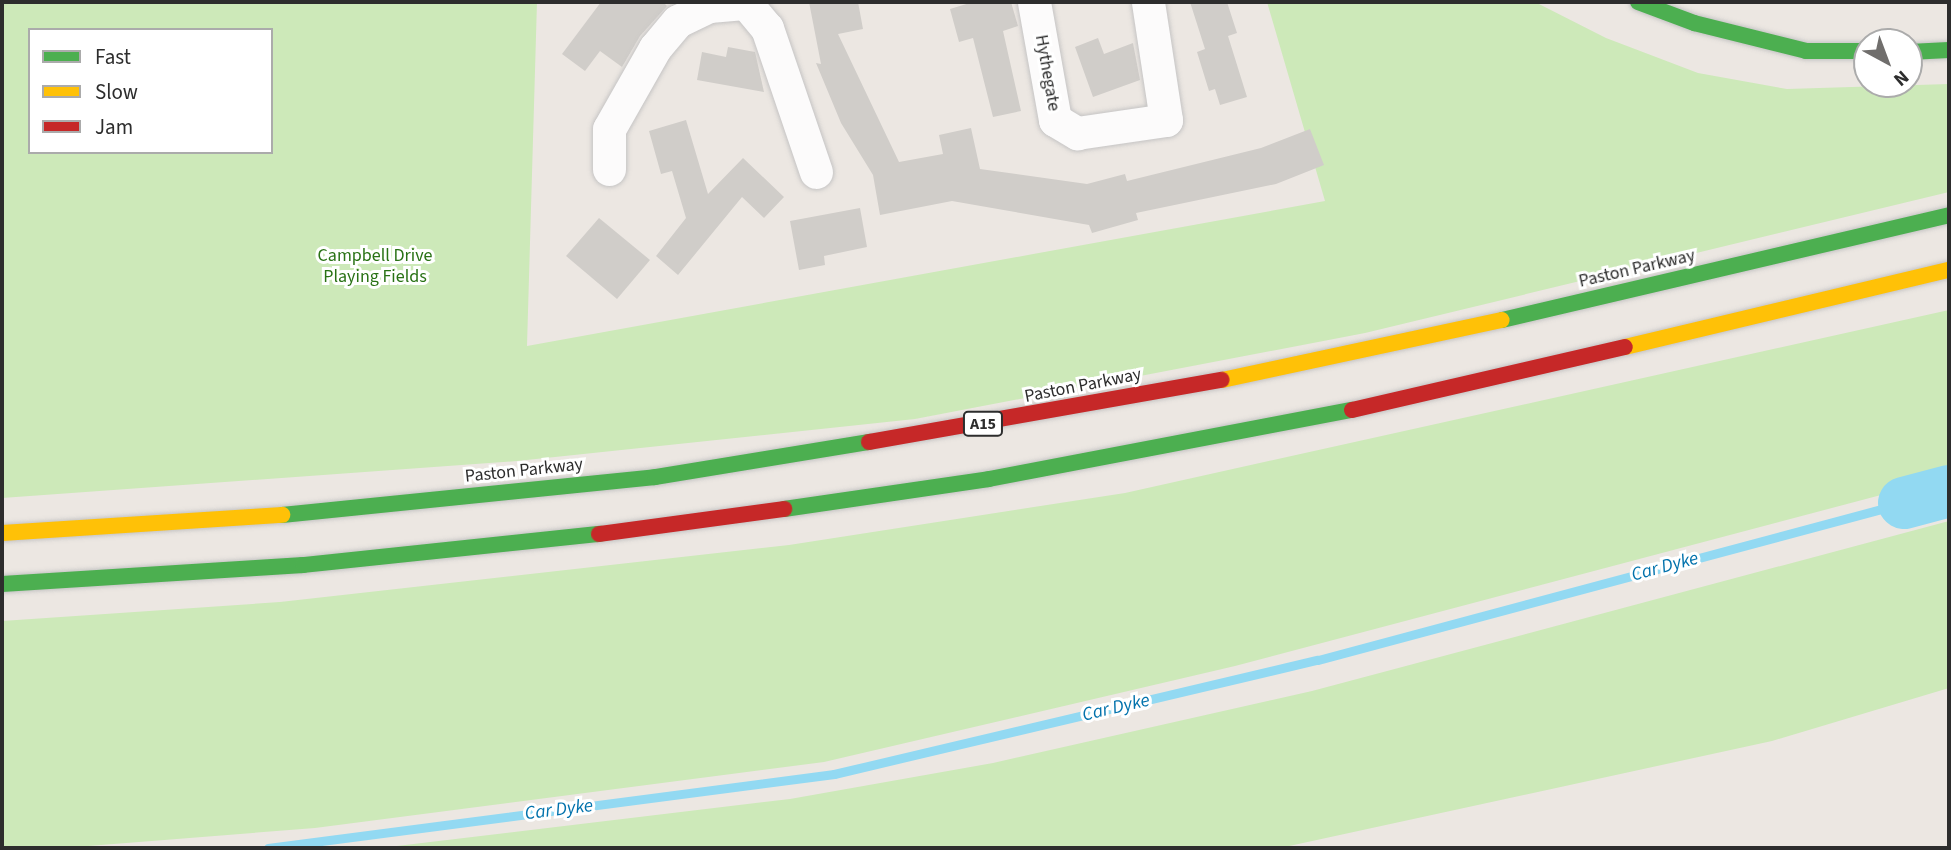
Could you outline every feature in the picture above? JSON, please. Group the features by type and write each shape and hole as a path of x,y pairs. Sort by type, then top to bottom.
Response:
{"main road":[{"path":"1637,2 1694,23 1806,51 1853,51"},
{"path":"1923,51 1949,50"},
{"name":"Paston Parkway","path":"2,533 286,514 655,477 995,422 1359,354 1949,215"},
{"path":"2,584 303,565 666,527 989,479 1364,408 1949,270"}],"street":[{"path":"609,169 609,129 655,48 689,16 709,6 744,2 767,28 816,172"},
{"name":"Hythegate","path":"1034,2 1055,120 1077,133 1166,120 1148,2"}],"green space":[{"name":"Campbell Drive Playing Fields","path":"2,2 537,2 527,346 1325,201 1267,2 1535,2 1606,38 1698,73 1787,89 1853,87 1853,98 1923,98 1923,85 1949,84 1949,192 1365,333 915,419 517,461 2,498"},
{"path":"1949,310 1949,477 1235,666 824,762 315,828 63,848 2,848 2,621 280,602 789,545 1125,493"},
{"path":"1949,521 1949,688 1772,741 1280,848 380,848 790,799 993,763 1312,691"}],"building":[{"path":"601,2 663,2 667,6 640,36 622,67 600,51 585,71 562,54"},
{"path":"809,2 858,2 863,29 838,34 899,162 943,154 939,135 971,128 980,169 1087,184 1125,174 1127,181 1261,148 1310,129 1324,165 1276,184 1136,213 1138,220 1092,233 1089,225 952,201 880,215 873,175 841,123 816,63 821,64"},
{"path":"973,2 1011,2 1018,26 1003,31 1021,111 993,117 973,38 959,42 950,9"},
{"path":"1190,2 1227,2 1237,33 1228,36 1247,97 1220,105 1215,89 1209,91 1197,52 1205,49"},
{"path":"1098,38 1104,54 1133,43 1140,80 1093,97 1075,47"},
{"path":"728,47 755,52 764,92 697,80 702,52 726,57"},
{"path":"686,120 708,194 743,158 784,197 764,218 742,197 678,275 656,256 686,218 672,171 661,174 649,131"},
{"path":"860,208 867,247 824,256 825,265 799,270 790,221"},
{"path":"599,218 650,260 617,299 566,256"}],"waterway":[{"name":"Car Dyke","path":"1904,503 1949,491"},
{"name":"Car Dyke","path":"268,848 834,774 1318,660 1904,503"}],"traffic: fast":[{"path":"1638,2 1694,23 1806,51 1853,51"},
{"path":"1923,51 1949,50"},
{"path":"1502,320 1949,215"},
{"path":"784,509 989,479 1352,410"},
{"path":"282,515 655,477 869,442"},
{"path":"2,584 303,565 599,534"}],"traffic: slow":[{"path":"1625,347 1949,270"},
{"path":"1222,380 1502,320"},
{"path":"2,533 282,515"}],"traffic: jam":[{"path":"1352,410 1625,347"},
{"path":"869,442 1222,380"},
{"path":"599,534 784,509"}]}
